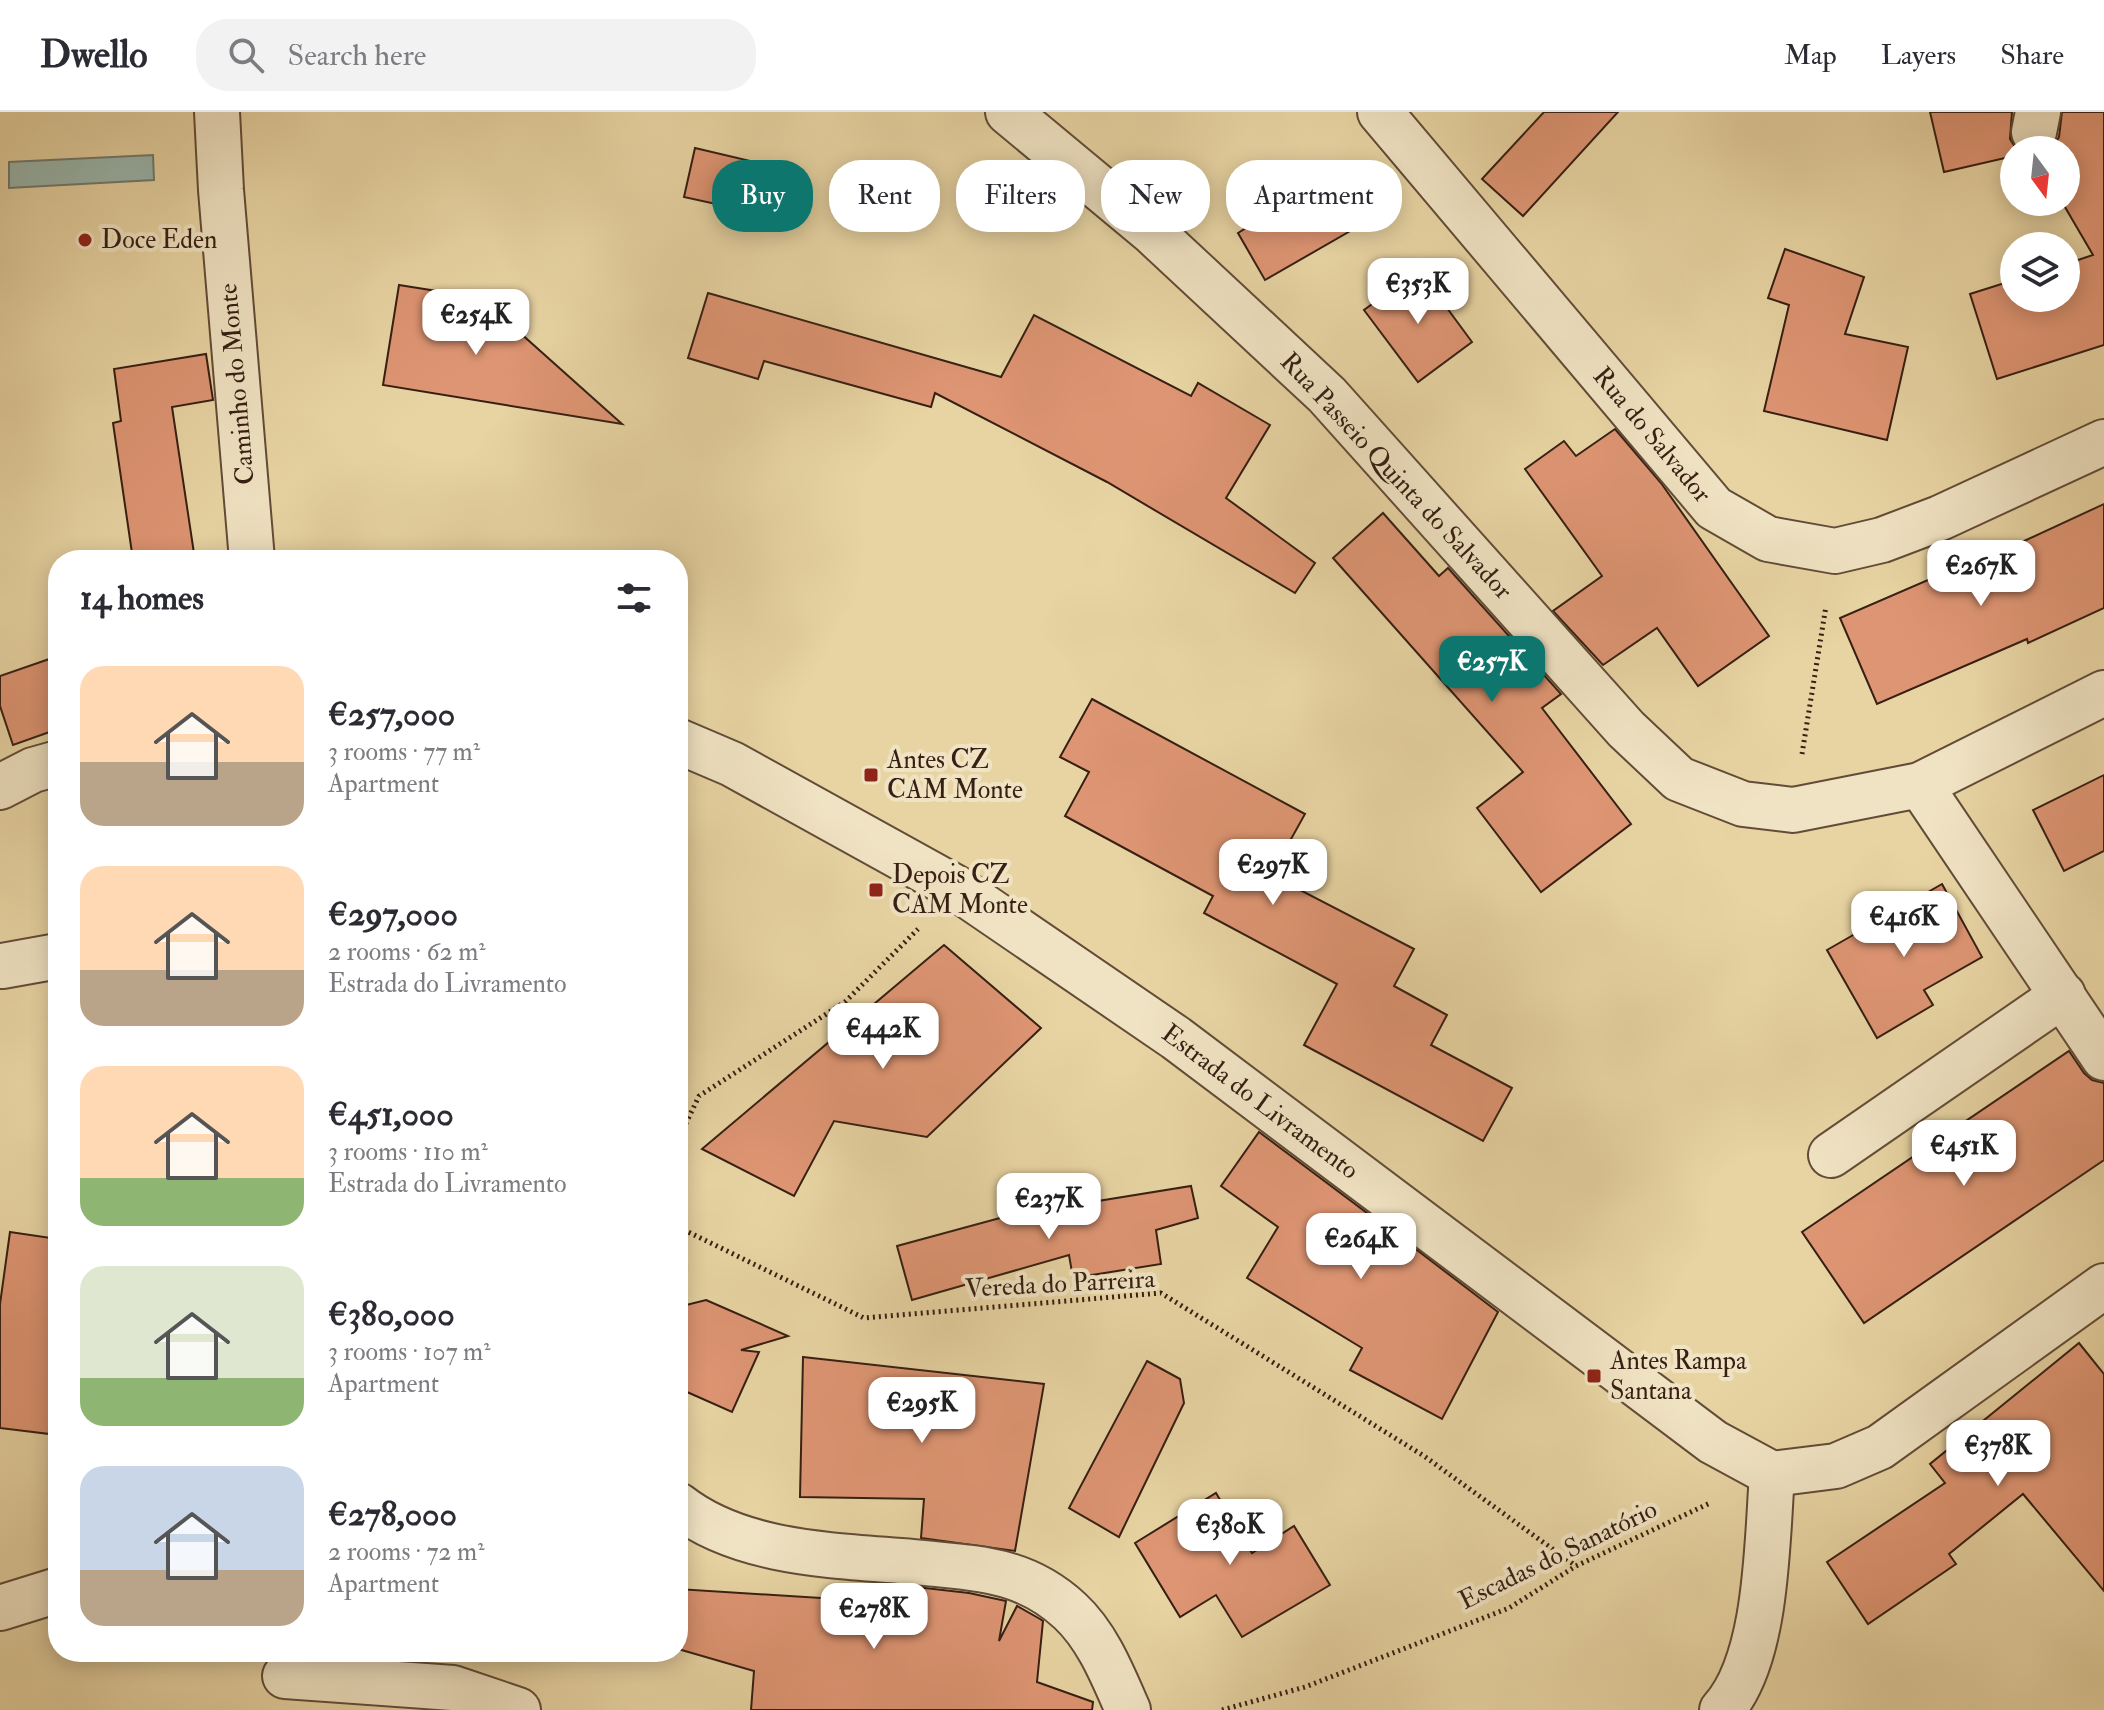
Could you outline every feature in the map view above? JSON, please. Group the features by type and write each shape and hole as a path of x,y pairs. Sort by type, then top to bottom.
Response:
{"street":[{"name":"Caminho do Monte","path":"217,112 251,550"},
{"name":"Rua Passeio Quinta do Salvador","path":"1008,112 1151,231 1327,395 1626,729 1679,779 1743,804 1793,810 1920,785 2104,693"},
{"name":"Rua do Salvador","path":"1380,112 1714,508 1768,539 1835,551 1882,540 1940,518 2104,442"},
{"name":"Estrada do Livramento","path":"688,745 732,764 958,889 1176,1038 1713,1442 1772,1474"},
{"path":"0,787 48,766"},
{"path":"1920,785 2104,1058"},
{"path":"2,966 48,958"},
{"path":"1831,1155 2063,995"},
{"path":"1722,1710 1735,1696 1762,1611 1772,1474 1836,1466 1880,1447 2104,1286"},
{"path":"688,1513 742,1538 790,1548 997,1570 1036,1586 1071,1612 1106,1659 1128,1710"},
{"path":"0,1608 48,1593"},
{"path":"287,1679 453,1688 518,1710"}],"path":[{"path":"1793,810 1835,551"},
{"path":"688,1119 699,1096 845,1002 958,889"},
{"name":"Vereda do Parreira","path":"688,1232 864,1318 1161,1293 1424,1456 1576,1566"},
{"name":"Escadas do Sanatório","path":"1222,1710 1305,1687 1509,1608 1576,1566 1772,1474"}],"water":[{"path":"153,155 154,180 9,188 9,162"}],"building":[{"path":"1544,112 1618,112 1523,216 1482,179"},
{"path":"1930,112 2012,112 2010,136 2000,136 2000,159 1944,172"},
{"path":"2062,112 2104,112 2104,345 1997,379 1970,294 2000,284 2000,312 2080,312 2080,259 2093,255 2070,216 2080,216 2080,136 2059,136"},
{"path":"695,148 746,160 712,160 712,203 684,197"},
{"path":"1240,232 1349,232 1265,280"},
{"path":"1785,249 1864,277 1845,334 1908,347 1887,440 1764,411 1789,305 1768,298"},
{"path":"1419,270 1472,342 1418,382 1364,310"},
{"path":"399,285 481,298 622,424 383,385"},
{"path":"708,293 1001,377 1034,315 1191,396 1198,383 1270,425 1226,498 1315,563 1295,593 1107,482 935,393 931,407 764,361 758,379 688,358"},
{"path":"206,354 213,400 172,407 193,550 132,550 113,423 121,421 114,369"},
{"path":"1615,429 1661,483 1769,636 1698,686 1657,628 1603,665 1553,611 1602,576 1525,469 1564,441 1576,456"},
{"path":"2104,504 2104,608 2028,643 2027,639 1877,704 1840,618 1951,570 1953,574"},
{"path":"1383,513 1439,576 1448,568 1561,694 1542,708 1631,824 1541,892 1477,808 1523,772 1333,558"},
{"path":"48,659 48,733 13,745 0,706 0,676"},
{"path":"1092,699 1305,814 1271,875 1414,949 1394,986 1447,1015 1431,1045 1512,1088 1483,1141 1304,1045 1337,984 1204,913 1213,896 1065,816 1089,772 1060,757"},
{"path":"2104,775 2104,851 2064,871 2033,810"},
{"path":"1942,884 1982,957 1924,990 1933,1005 1877,1038 1827,950"},
{"path":"944,945 1041,1028 927,1137 834,1121 794,1196 702,1149"},
{"path":"2069,1051 2084,1073 2092,1080 2104,1083 2104,1160 1864,1323 1802,1232"},
{"path":"1259,1132 1379,1222 1377,1225 1396,1234 1498,1312 1442,1419 1350,1370 1362,1348 1247,1278 1278,1227 1221,1186"},
{"path":"1191,1186 1198,1218 1156,1230 1161,1264 1073,1278 1069,1255 912,1300 897,1246 1011,1215"},
{"path":"10,1232 48,1238 48,1434 0,1428 0,1304"},
{"path":"706,1300 788,1336 741,1350 759,1352 732,1412 688,1392 688,1304"},
{"path":"2079,1343 2104,1374 2104,1591 2023,1494 1949,1554 1956,1564 1868,1624 1827,1562 1945,1483 1930,1464"},
{"path":"803,1357 1044,1384 1015,1551 921,1538 924,1499 800,1497"},
{"path":"1147,1361 1180,1379 1184,1403 1119,1537 1069,1508"},
{"path":"1216,1493 1252,1553 1294,1526 1330,1585 1242,1637 1216,1595 1180,1617 1135,1543"},
{"path":"916,1587 1006,1601 999,1641 1017,1606 1043,1621 1037,1682 1093,1702 1092,1710 751,1710 754,1671 688,1652 688,1590 915,1604"}],"place":[{"name":"Doce Eden","path":"85,240"},
{"name":"Antes CZ CAM Monte","path":"871,775"},
{"name":"Depois CZ CAM Monte","path":"876,890"},
{"name":"Antes Rampa Santana","path":"1594,1376"}]}
